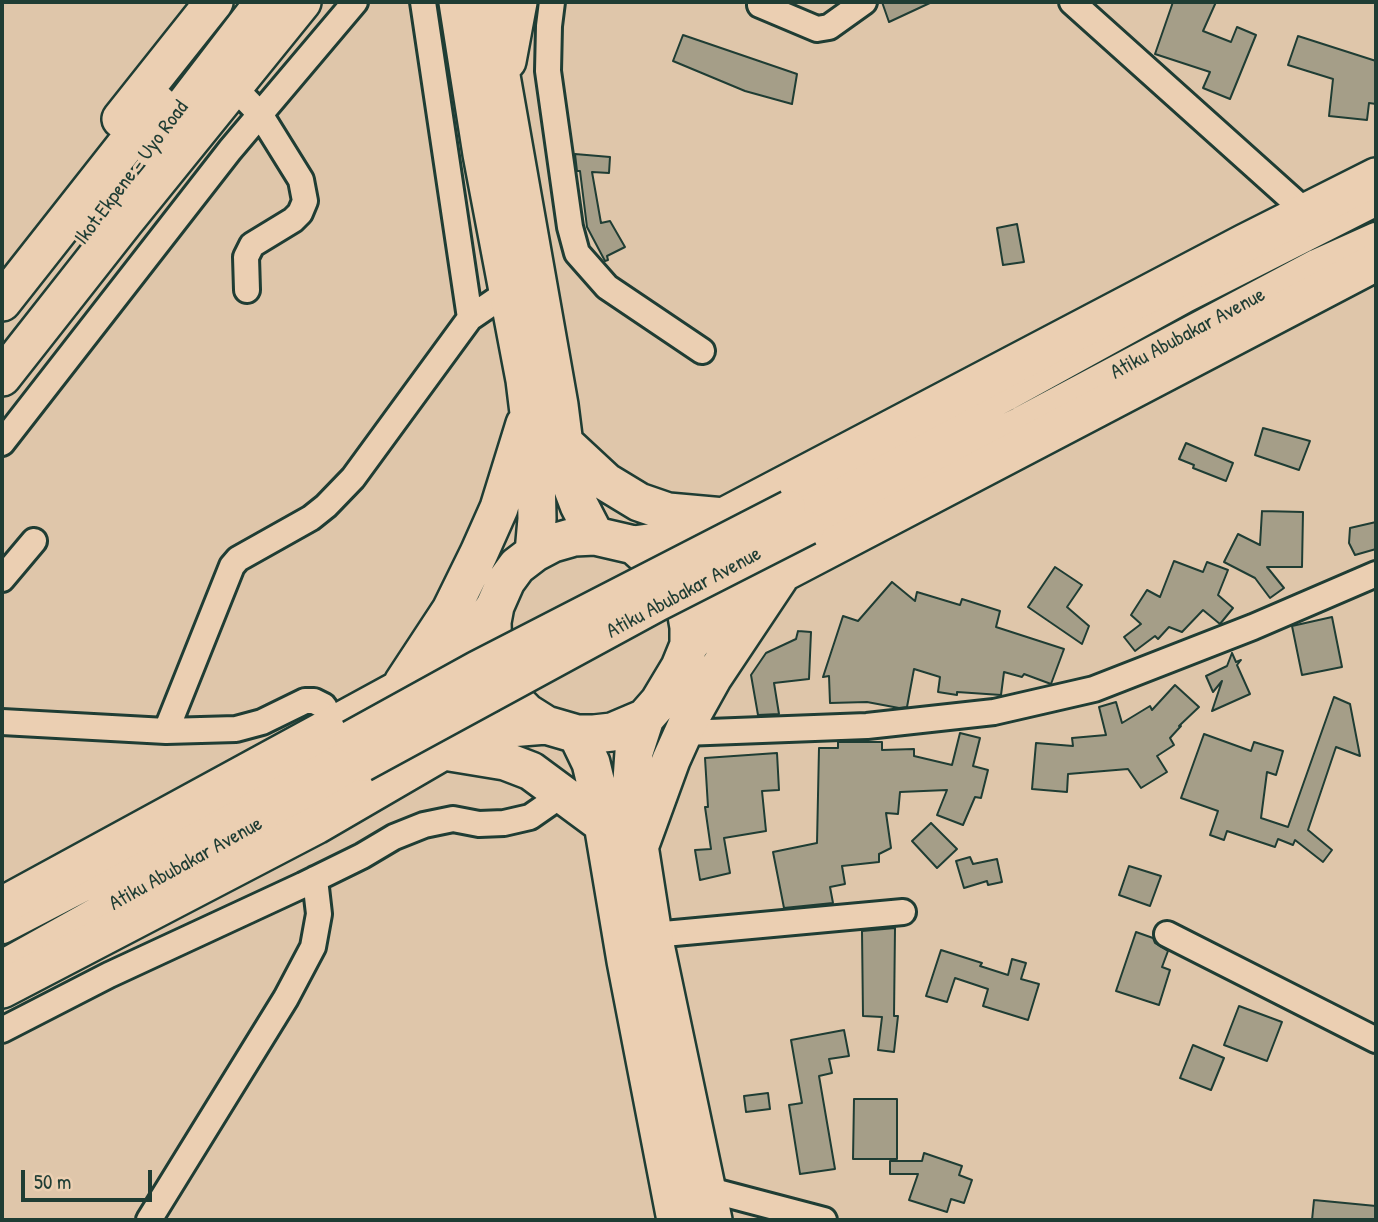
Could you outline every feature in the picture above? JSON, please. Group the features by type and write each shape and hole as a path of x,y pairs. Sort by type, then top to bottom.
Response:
{"highway":[{"path":"2,377 302,2"},
{"path":"458,2 482,154 529,410 536,470 537,519 534,553"},
{"path":"488,2 568,476 595,536"},
{"path":"502,86 518,2"},
{"path":"2,269 238,9"},
{"name":"Ikot Ekpene - Uyo Road","path":"2,302 238,9"},
{"name":"Ikot Ekpene - Uyo Road","path":"2,346 238,9"},
{"path":"400,688 446,664 460,653 485,625 506,581 517,566 534,553 563,540 595,536 634,545 677,539 725,517 1376,177"},
{"path":"709,1205 653,935 631,794 634,751 645,718 659,702 680,667 689,645 721,609 744,593 1376,262"},
{"path":"2,906 349,742 400,688 451,610 499,508 529,410"},
{"path":"564,443 606,482 639,502 668,512 725,517"},
{"path":"634,545 671,578 681,593 689,626 689,645"},
{"path":"640,846 683,733 713,677 782,572"},
{"path":"495,606 491,640 498,673 515,701 527,713 562,730 591,763 676,1220"},
{"path":"2,989 316,825 443,751 499,730 612,732 645,718"},
{"path":"443,751 505,761 531,771 604,825"}],"main road":[{"name":"Atiku Abubakar Avenue","path":"2,927 349,742 659,604 1007,394 1185,296 1376,199"},
{"name":"Atiku Abubakar Avenue","path":"798,518 1021,423 1318,265 1376,239"},
{"name":"Atiku Abubakar Avenue","path":"2,967 349,742"}],"street":[{"path":"2,443 230,150 355,2"},
{"path":"423,2 470,318"},
{"path":"552,2 548,71 570,227 577,253 607,287 702,351"},
{"path":"760,5 817,29 829,27 863,2"},
{"path":"1072,2 1306,212"},
{"path":"233,86 260,114 300,180 304,201 300,213 293,220 252,245 246,257 247,290"},
{"path":"533,257 577,253"},
{"path":"92,262 125,286"},
{"path":"166,731 232,566 238,559 312,518 326,506 353,478 470,318 508,292"},
{"path":"2,579 34,541"},
{"path":"683,733 867,726 994,712 1094,689 1253,627 1376,574"},
{"path":"2,722 166,731 236,729 262,722 305,701 314,701 324,706 349,742"},
{"path":"2,1030 109,975 362,856 394,837 424,825 453,820 479,824 504,823 530,817 563,794"},
{"path":"149,1220 286,998 313,947 319,914 315,879"},
{"path":"653,935 903,912"},
{"path":"1167,934 1376,1040"},
{"path":"709,1205 824,1220"}],"building":[{"path":"882,2 932,2 889,22"},
{"path":"1173,2 1216,2 1203,31 1231,42 1237,27 1256,35 1230,99 1203,88 1210,72 1155,54"},
{"path":"683,35 797,74 792,104 745,91 673,61"},
{"path":"1298,36 1376,61 1376,104 1369,103 1367,120 1329,116 1333,79 1288,65"},
{"path":"575,154 610,157 609,173 592,172 601,223 610,221 625,247 607,256 608,260 605,261 587,227 580,171 577,171"},
{"path":"1017,224 1024,262 1003,265 997,228"},
{"path":"1263,428 1310,441 1299,470 1255,455"},
{"path":"1186,443 1233,463 1226,481 1193,468 1194,465 1179,459"},
{"path":"1262,511 1303,512 1302,567 1267,567 1284,588 1270,598 1255,578 1224,562 1238,534 1260,545"},
{"path":"1376,522 1376,549 1355,555 1349,543 1350,528"},
{"path":"1174,561 1203,572 1207,562 1228,570 1218,595 1233,608 1220,624 1203,610 1182,632 1169,627 1158,639 1155,636 1135,651 1124,637 1141,624 1131,615 1147,590 1160,597"},
{"path":"1055,567 1082,585 1067,607 1089,626 1082,644 1028,607"},
{"path":"892,582 915,601 917,592 960,605 962,599 1000,611 996,627 1064,649 1051,684 1024,674 1022,677 1004,672 1001,695 957,692 957,695 938,692 940,677 914,669 907,707 867,702 830,703 829,676 823,677 843,616 858,621"},
{"path":"1332,617 1342,667 1302,675 1292,626"},
{"path":"798,631 811,632 809,679 774,683 779,714 758,715 751,675 766,653 796,639"},
{"path":"1232,653 1236,662 1241,660 1237,665 1250,694 1212,711 1222,681 1213,692 1206,676 1227,666"},
{"path":"1175,685 1199,707 1170,738 1174,745 1157,756 1167,772 1141,788 1128,769 1068,774 1067,792 1032,789 1036,743 1073,746 1072,738 1106,735 1099,707 1116,702 1122,723 1150,706 1152,710"},
{"path":"1334,697 1350,704 1360,756 1336,747 1308,830 1332,850 1323,862 1295,840 1293,845 1278,839 1275,847 1227,831 1224,840 1210,835 1218,811 1181,798 1204,734 1251,751 1254,742 1283,751 1276,775 1267,772 1261,818 1288,827"},
{"path":"960,733 980,738 973,766 988,770 981,798 975,797 963,825 937,815 947,790 900,792 898,814 886,813 891,848 879,854 879,862 842,866 845,884 830,887 833,903 784,908 773,852 817,843 819,748 838,748 838,742 882,742 882,750 914,749 914,756 952,765"},
{"path":"777,753 779,790 762,791 766,831 724,838 730,873 700,880 695,850 711,849 705,807 708,807 705,758"},
{"path":"931,823 957,849 937,868 912,841"},
{"path":"970,857 973,864 997,859 1002,882 988,885 987,881 964,888 956,861"},
{"path":"1129,866 1161,876 1150,906 1119,895"},
{"path":"895,928 894,1016 898,1016 894,1052 878,1050 882,1017 863,1016 862,931"},
{"path":"1136,932 1153,938 1155,943 1168,951 1162,967 1170,970 1159,1005 1116,991"},
{"path":"941,950 982,963 980,966 1008,975 1012,959 1026,963 1021,979 1039,984 1028,1020 983,1006 988,989 955,978 947,1002 926,996"},
{"path":"1239,1006 1282,1022 1267,1061 1224,1045"},
{"path":"844,1030 849,1056 829,1059 832,1073 819,1076 835,1169 800,1174 789,1105 802,1103 791,1040"},
{"path":"1193,1045 1224,1058 1211,1090 1180,1078"},
{"path":"768,1093 770,1109 746,1112 744,1096"},
{"path":"854,1099 897,1099 897,1159 853,1159"},
{"path":"924,1153 962,1166 959,1175 972,1180 964,1203 951,1199 947,1212 909,1200 918,1174 890,1174 890,1161 922,1161"},
{"path":"1314,1200 1376,1206 1376,1220 1312,1220"}]}
